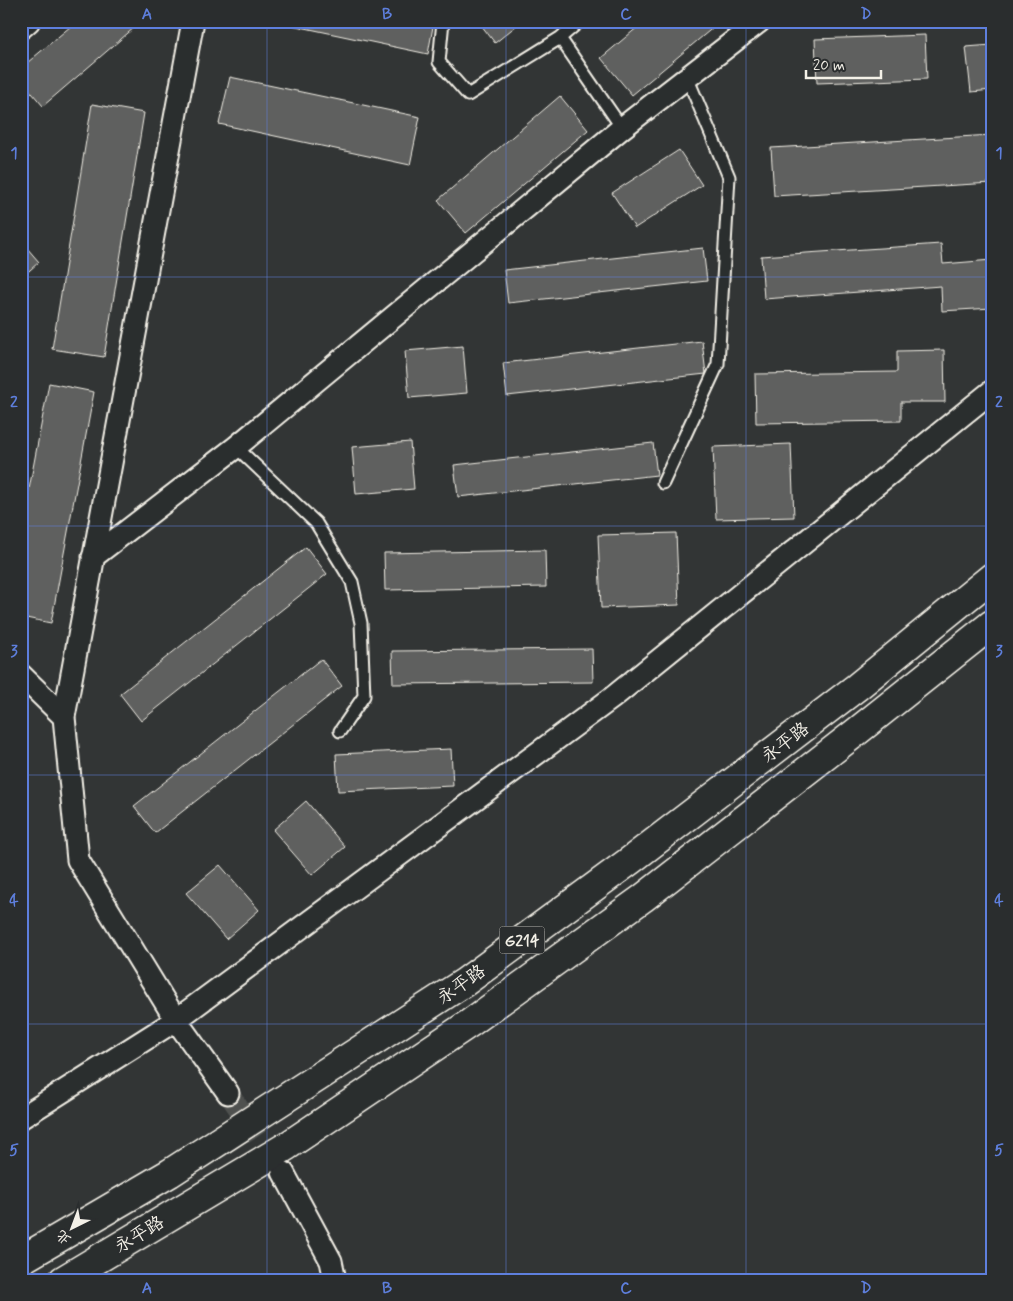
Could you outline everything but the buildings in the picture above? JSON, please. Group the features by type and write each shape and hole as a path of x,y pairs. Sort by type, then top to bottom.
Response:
{"highway":[{"name":"永平路","path":"21,1260 170,1173 465,982 631,860 849,693 992,577"},
{"name":"永平路","path":"63,1280 92,1272 287,1146 470,1023 651,892 992,624"}],"street":[{"path":"21,28 29,21"},
{"path":"193,21 64,717 78,860 176,1020 228,1093"},
{"path":"93,557 236,447 622,128 760,21"},
{"path":"21,1118 176,1020 612,698 992,391"},
{"path":"21,675 64,717"},
{"path":"283,1172 331,1261 335,1280"}],"lane":[{"path":"443,21 439,62 468,94 560,38 580,21"},
{"path":"560,38 622,128"},
{"path":"663,483 718,364 727,216 729,177 687,77"},
{"path":"236,447 316,522 352,582 361,623 364,696 340,731"}],"tunnel":[{"path":"228,1093 280,1168"}]}
